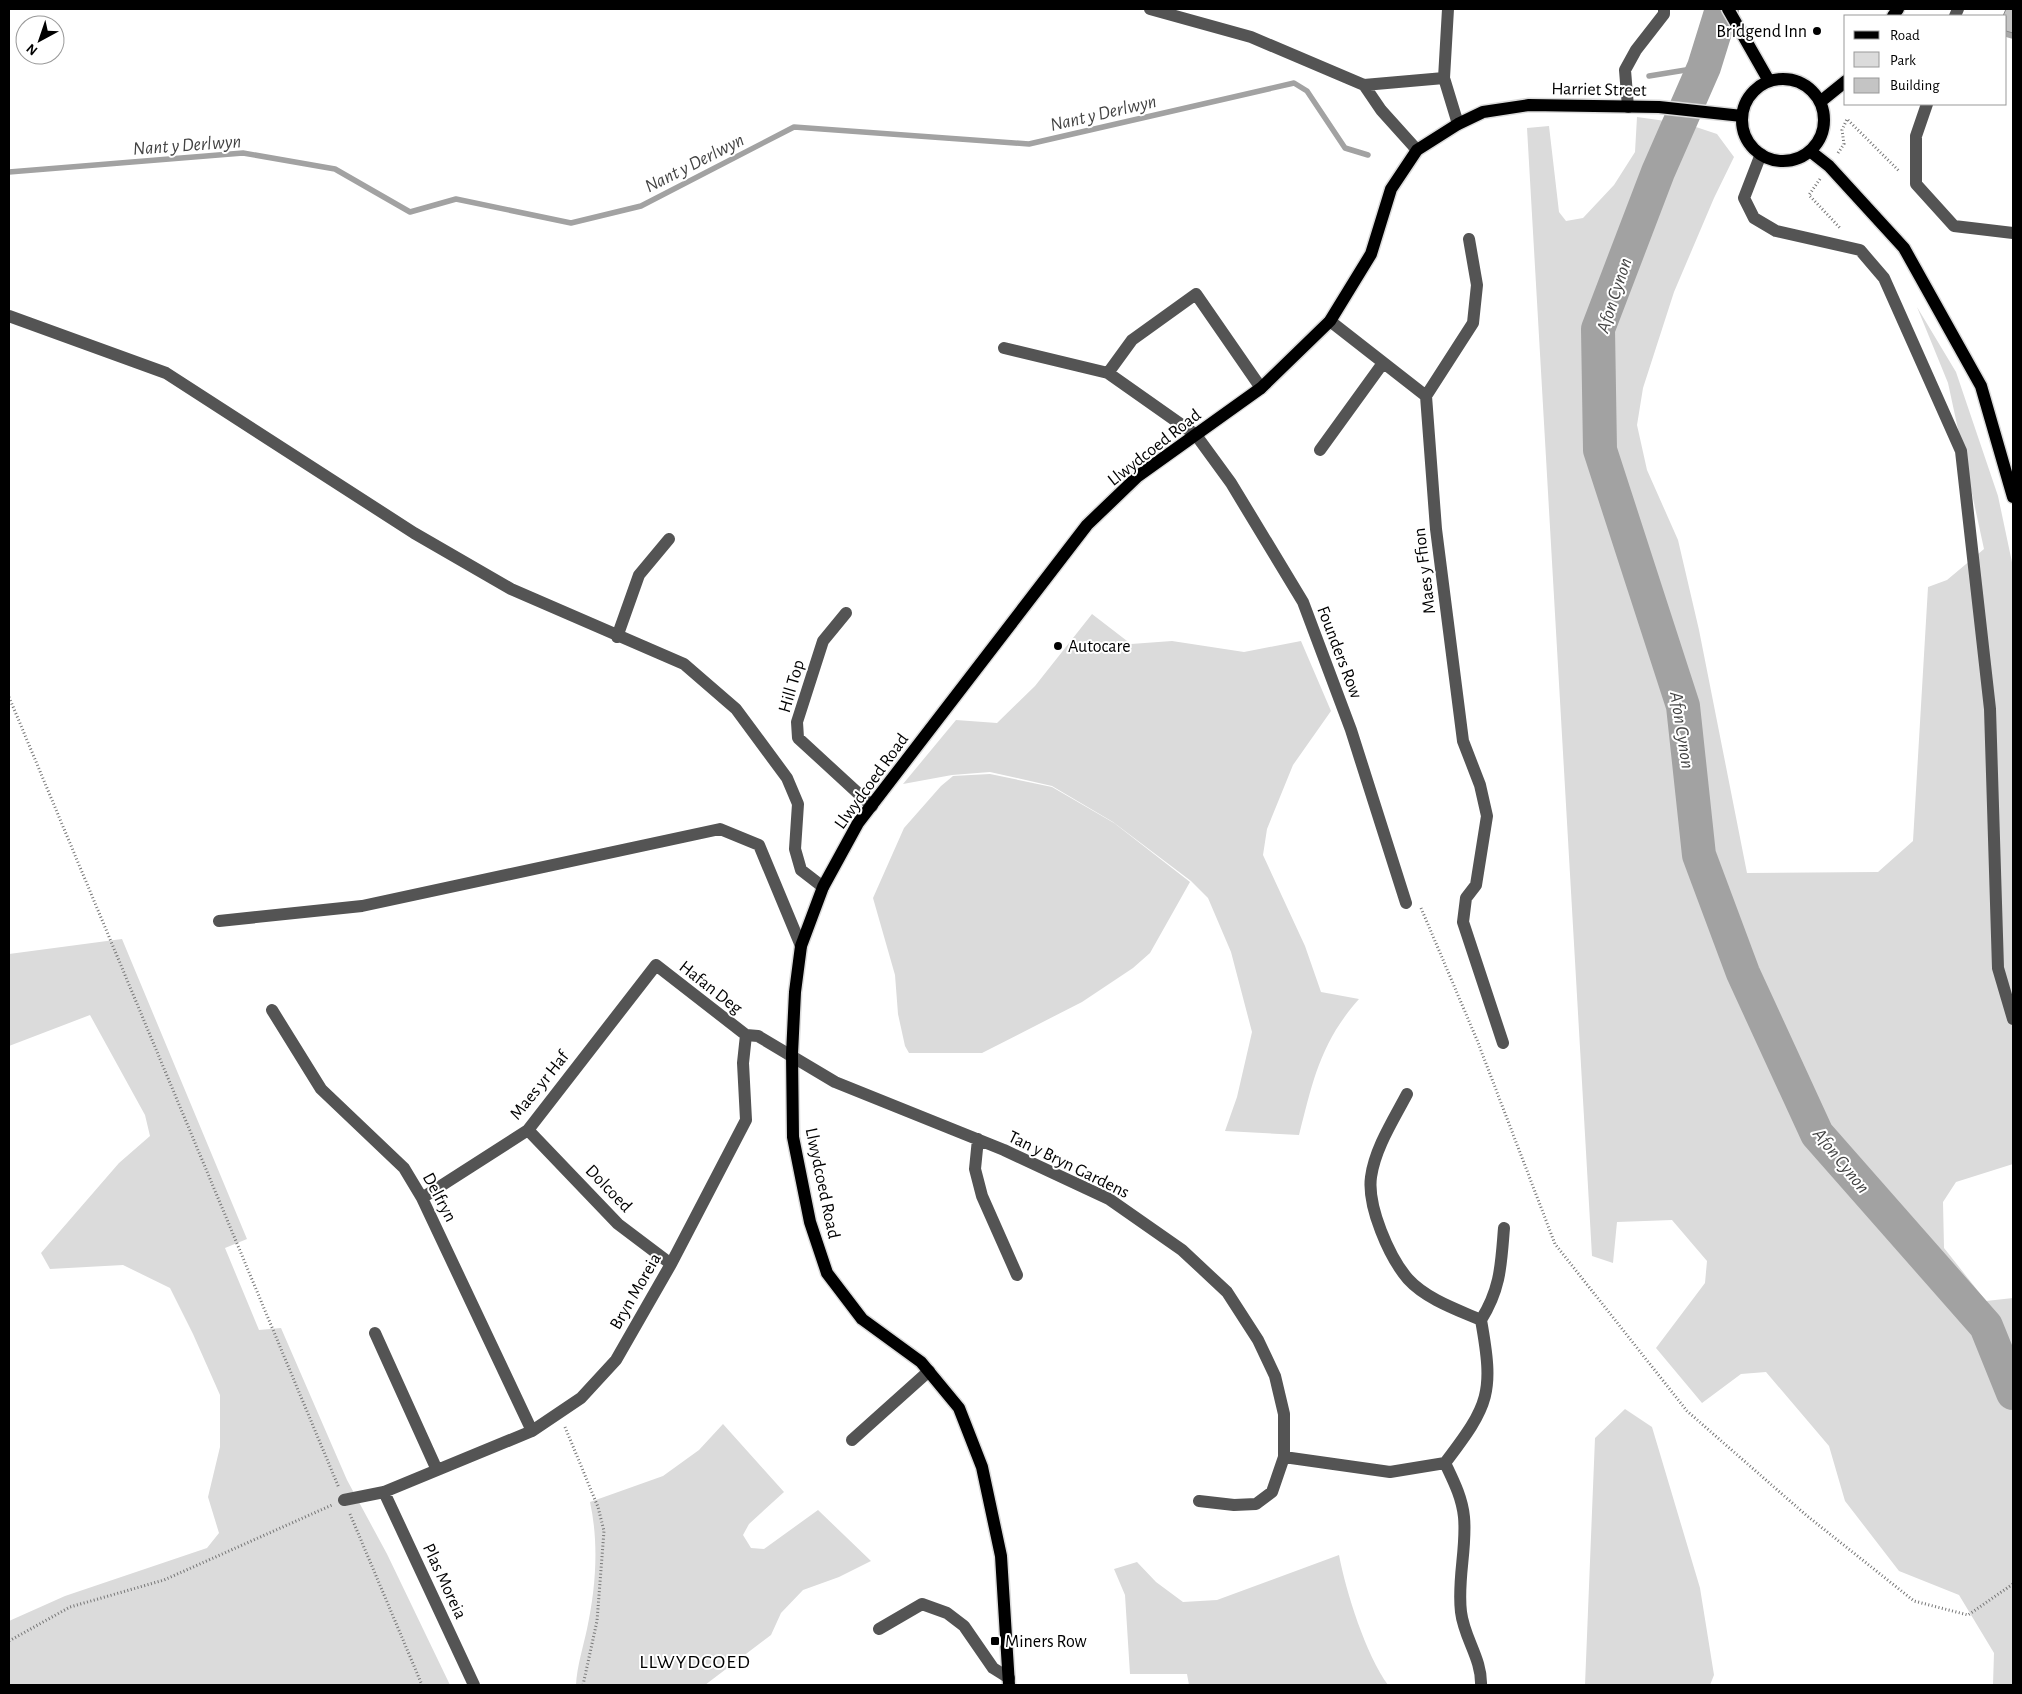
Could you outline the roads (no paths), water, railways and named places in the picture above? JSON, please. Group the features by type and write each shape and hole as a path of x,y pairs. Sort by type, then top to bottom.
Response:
{"main road":[{"path":"1728,9 1769,81"},
{"path":"1781,79 1799,82 1813,92 1820,102 1824,115 1824,128 1819,141 1810,151 1799,158 1786,161 1773,160 1761,154 1746,138 1742,116 1745,105 1751,95 1769,81 1781,79"},
{"path":"1820,102 1844,83"},
{"name":"Harriet Street","path":"1458,124 1483,112 1529,105 1660,107 1742,116"},
{"name":"Llwydcoed Road","path":"1009,1682 1001,1556 982,1466 959,1408 921,1362 862,1319 827,1273 810,1222 793,1136 792,1054 795,992 801,946 823,887 858,824 1087,525 1138,476 1261,388 1330,321 1370,254 1391,189 1417,150 1458,124"},
{"path":"1810,151 1829,166 1904,248 1981,386 2013,497"}],"street":[{"path":"1150,9 1251,37 1364,85 1444,78"},
{"path":"1189,9 1207,24"},
{"path":"1448,9 1444,78 1458,124"},
{"path":"1628,107 1625,70 1636,50 1664,14 1664,9"},
{"path":"1364,85 1381,110 1417,150"},
{"path":"1927,105 1916,136 1916,184 1954,226 2013,233"},
{"path":"1761,154 1744,198 1754,218 1776,231 1860,250 1884,278 1961,451 1990,709 1998,968 2013,1019"},
{"path":"1330,321 1426,396 1473,323 1477,284 1469,239"},
{"path":"1004,348 1108,373 1132,340 1196,294 1261,388"},
{"path":"9,316 166,373 414,533 511,589 617,637 684,664 736,709 787,778 798,804 795,850 801,870 823,887"},
{"path":"1320,450 1383,363"},
{"name":"Founders Row","path":"1108,373 1196,434 1231,482 1303,602 1351,730 1406,903"},
{"name":"Maes y Ffion","path":"1426,396 1436,528 1463,741 1480,785 1486,816 1476,885 1466,898 1463,922 1503,1043"},
{"path":"617,637 639,575 669,539"},
{"name":"Hill Top","path":"846,613 823,641 797,722 798,738 872,806"},
{"path":"219,922 362,906 720,829 759,845 801,946"},
{"name":"Hafan Deg","path":"656,965 746,1035"},
{"name":"Maes yr Haf","path":"422,1198 528,1130 656,965"},
{"name":"Delfryn","path":"272,1010 320,1089 404,1168 422,1198 532,1431"},
{"path":"746,1035 758,1036 792,1054"},
{"name":"Bryn Moreia","path":"344,1500 384,1492 532,1431 581,1398 616,1360 671,1264 746,1120 743,1062 746,1035"},
{"name":"Tan y Bryn Gardens","path":"792,1054 836,1082 978,1140 1109,1199 1182,1250 1227,1292 1258,1340 1276,1376 1284,1414 1284,1457 1272,1492 1256,1504 1234,1505 1199,1501"},
{"path":"1407,1094 1388,1130 1371,1177 1372,1206 1395,1258 1409,1280 1433,1297 1481,1320"},
{"name":"Dolcoed","path":"528,1130 618,1224 671,1264"},
{"path":"978,1140 975,1169 982,1196 1017,1276"},
{"path":"1284,1457 1390,1472 1445,1463 1475,1421 1486,1391 1489,1364 1481,1320 1492,1302 1500,1280 1504,1228"},
{"path":"375,1333 437,1470"},
{"path":"852,1440 928,1371"},
{"path":"1445,1463 1459,1493 1464,1517 1459,1597 1461,1615 1481,1679"},
{"name":"Plas Moreia","path":"384,1492 474,1685"},
{"path":"879,1629 922,1604 947,1613 964,1626 993,1668 1009,1682"}],"waterway":[{"name":"Afon Cynon","path":"1722,9 1704,67 1658,172 1598,329 1600,450 1683,706 1699,855 1743,973 1817,1134 1986,1326 2013,1393"},
{"name":"Nant y Derlwyn","path":"1649,76 1704,67"},
{"name":"Nant y Derlwyn","path":"9,172 243,153 335,169 410,212 456,199 571,223 641,206 794,127 1029,144 1294,83 1307,91 1345,148 1368,155"}],"place":[{"name":"Bridgend Inn","path":"1817,31"},
{"name":"Autocare","path":"1058,646"},
{"name":"Miners Row","path":"995,1641"}],"district":[{"name":"LLWYDCOED","path":"695,1661"}]}
